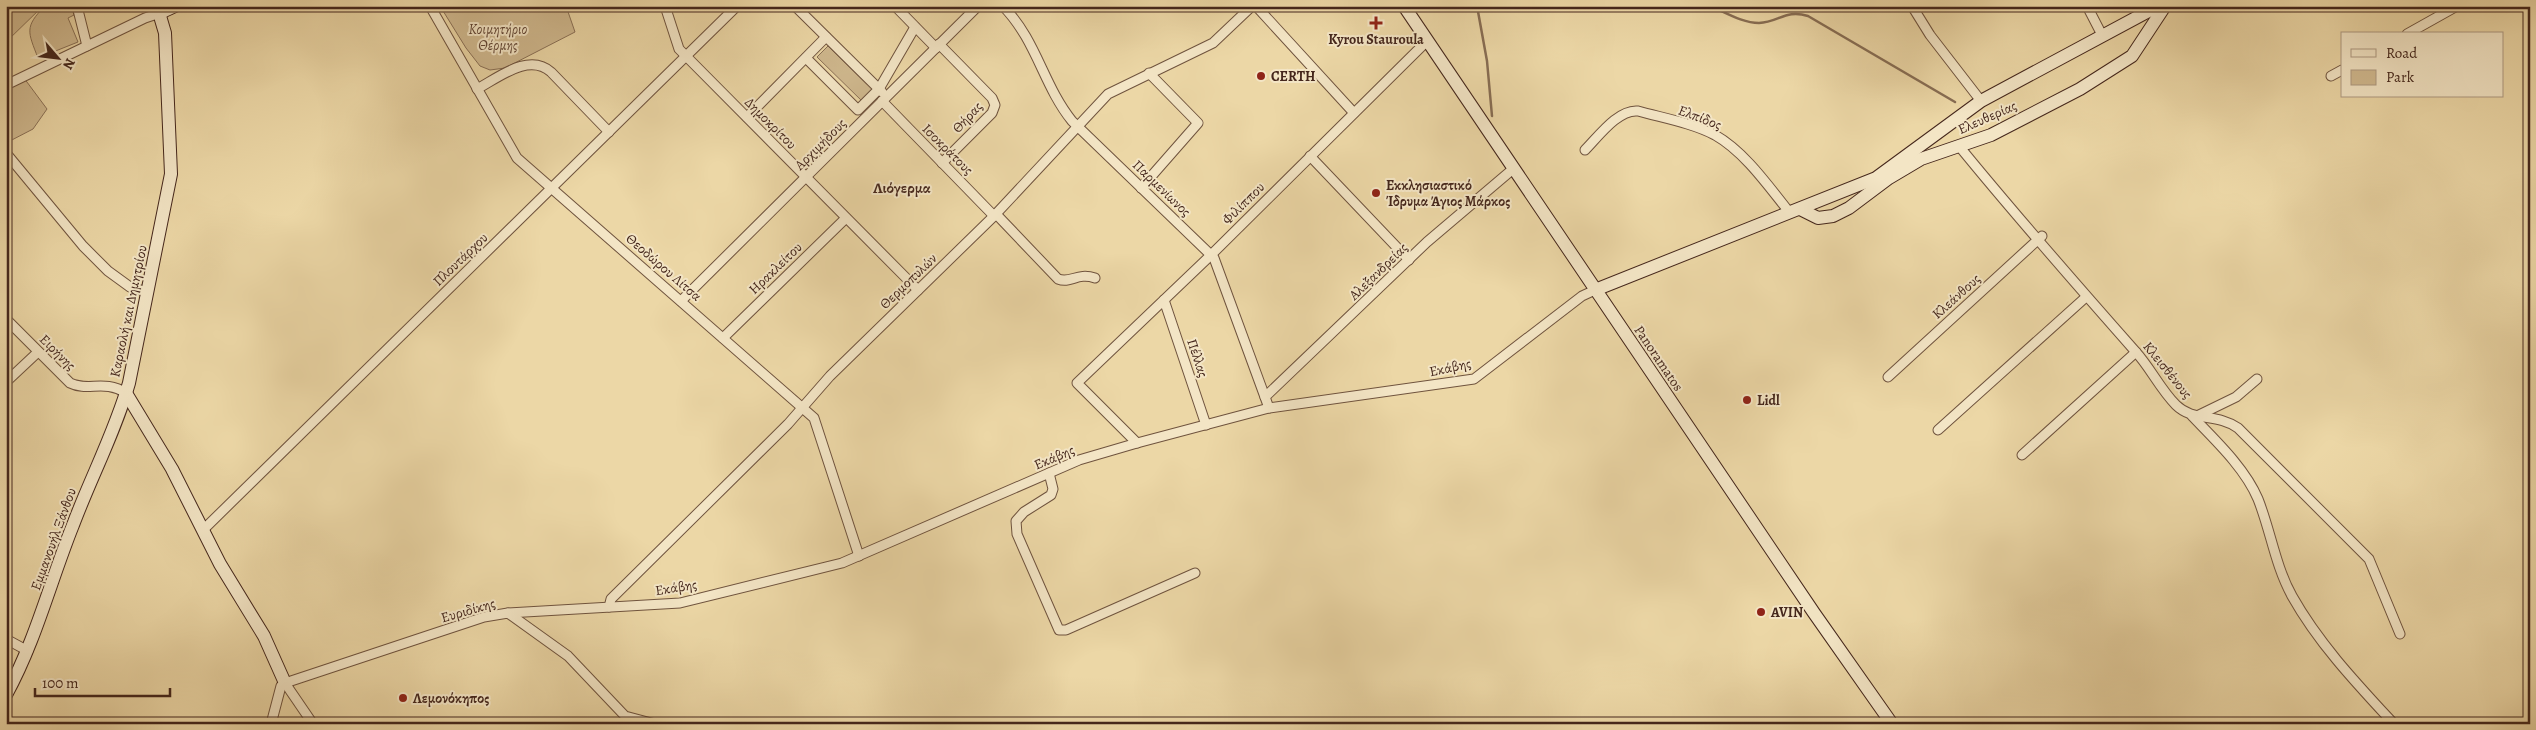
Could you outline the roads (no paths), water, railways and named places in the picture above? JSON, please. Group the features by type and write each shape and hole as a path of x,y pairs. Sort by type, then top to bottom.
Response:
{"street":[{"path":"77,6 87,46"},
{"path":"6,85 159,10 175,6"},
{"name":"Θεοδώρου Λίτσα","path":"430,6 517,158 816,420 859,556"},
{"name":"Δημοκρίτου","path":"665,6 677,46 918,290"},
{"name":"Πλουτάρχου","path":"203,530 738,6"},
{"name":"Ισοκράτους","path":"795,6 879,89 884,99 942,163 1058,279 1066,280 1083,275 1095,278"},
{"path":"895,6 915,27 938,46"},
{"name":"Αρχιμήδους","path":"681,301 978,6"},
{"name":"Παρμενίωνος","path":"1003,6 1023,29 1061,104 1077,126 1211,255 1221,272 1269,408"},
{"name":"Θερμοπυλών","path":"609,607 611,599 995,215 1111,91 1213,43 1252,6"},
{"path":"1256,6 1354,113"},
{"name":"Panoramatos","path":"1404,6 1814,613 1892,724"},
{"path":"1912,6 1930,35 1982,101"},
{"path":"2087,6 2102,35"},
{"name":"Ελευθερίας","path":"1595,290 1876,178 1982,101 2158,6"},
{"name":"Ελευθερίας","path":"1795,211 1818,218 1833,216 1849,208 1889,178 1921,159 2004,128 2127,60 2138,50 2165,6"},
{"path":"2411,32 2457,6"},
{"name":"Καραολή και Δημητρίου","path":"159,10 165,32 171,174 126,393 172,470 203,530 264,636 285,684 313,724"},
{"path":"806,58 858,110 879,89 915,27"},
{"path":"746,117 826,37"},
{"name":"Φιλίππου","path":"1137,444 1077,383 1211,255 1427,41"},
{"name":"Θήρας","path":"938,46 992,98 995,105 992,114 942,163"},
{"path":"477,89 523,65 542,65 609,132"},
{"path":"2330,76 2341,70"},
{"path":"1141,188 1198,123 1148,73"},
{"name":"Ελπίδος","path":"1585,150 1620,116 1629,111 1698,128 1720,138 1795,211"},
{"name":"Κλεισθένους","path":"1958,146 2040,239 2086,297 2136,352 2177,406 2194,416 2217,418 2238,428 2366,555 2400,634"},
{"path":"6,153 83,246 108,271 130,287 148,292"},
{"path":"1310,156 1409,260"},
{"name":"Αλεξανδρείας","path":"1265,397 1409,260 1513,169"},
{"name":"Ηρακλείτου","path":"723,338 846,218"},
{"name":"Κλεάνθους","path":"1888,377 2040,239"},
{"name":"Εκάβης","path":"508,613 680,603 842,563 1079,460 1269,408 1474,379 1582,296 1595,290"},
{"path":"1938,430 2086,297"},
{"name":"Πέλλας","path":"1164,300 1206,425"},
{"name":"Ειρήνης","path":"6,320 72,384 107,385 126,393"},
{"path":"6,382 38,352"},
{"path":"2022,454 2136,352"},
{"path":"2257,379 2236,397 2194,416 2231,457 2258,499 2275,560 2292,596 2322,641 2394,724"},
{"name":"Εμμανουήλ Ξάνθου","path":"6,694 28,651 73,525 123,406 126,393"},
{"path":"1049,474 1053,489 1051,495 1024,512 1016,521 1017,534 1059,630 1066,630 1195,572"},
{"name":"Ευριδίκης","path":"285,684 484,617 508,613 568,656 625,716 656,724"},
{"path":"6,639 28,651"},
{"path":"271,724 281,686 285,684"}],"waterway":[{"path":"1477,6 1487,61 1492,116"},
{"path":"1710,6 1753,23 1766,22 1794,14 1808,16 1955,102"},
{"path":"6,720 26,724"}],"place":[{"name":"Kyrou Stauroula","path":"1376,23"},
{"name":"CERTH","path":"1261,76"},
{"name":"Εκκλησιαστικό Ίδρυμα Άγιος Μάρκος","path":"1376,193"},
{"name":"Lidl","path":"1747,400"},
{"name":"AVIN","path":"1761,612"},
{"name":"Λεμονόκηπος","path":"403,698"}],"district":[{"name":"Λιόγερμα","path":"902,188"}],"park label":[{"name":"Κοιμητήριο Θέρμης","path":"498,38"}]}
